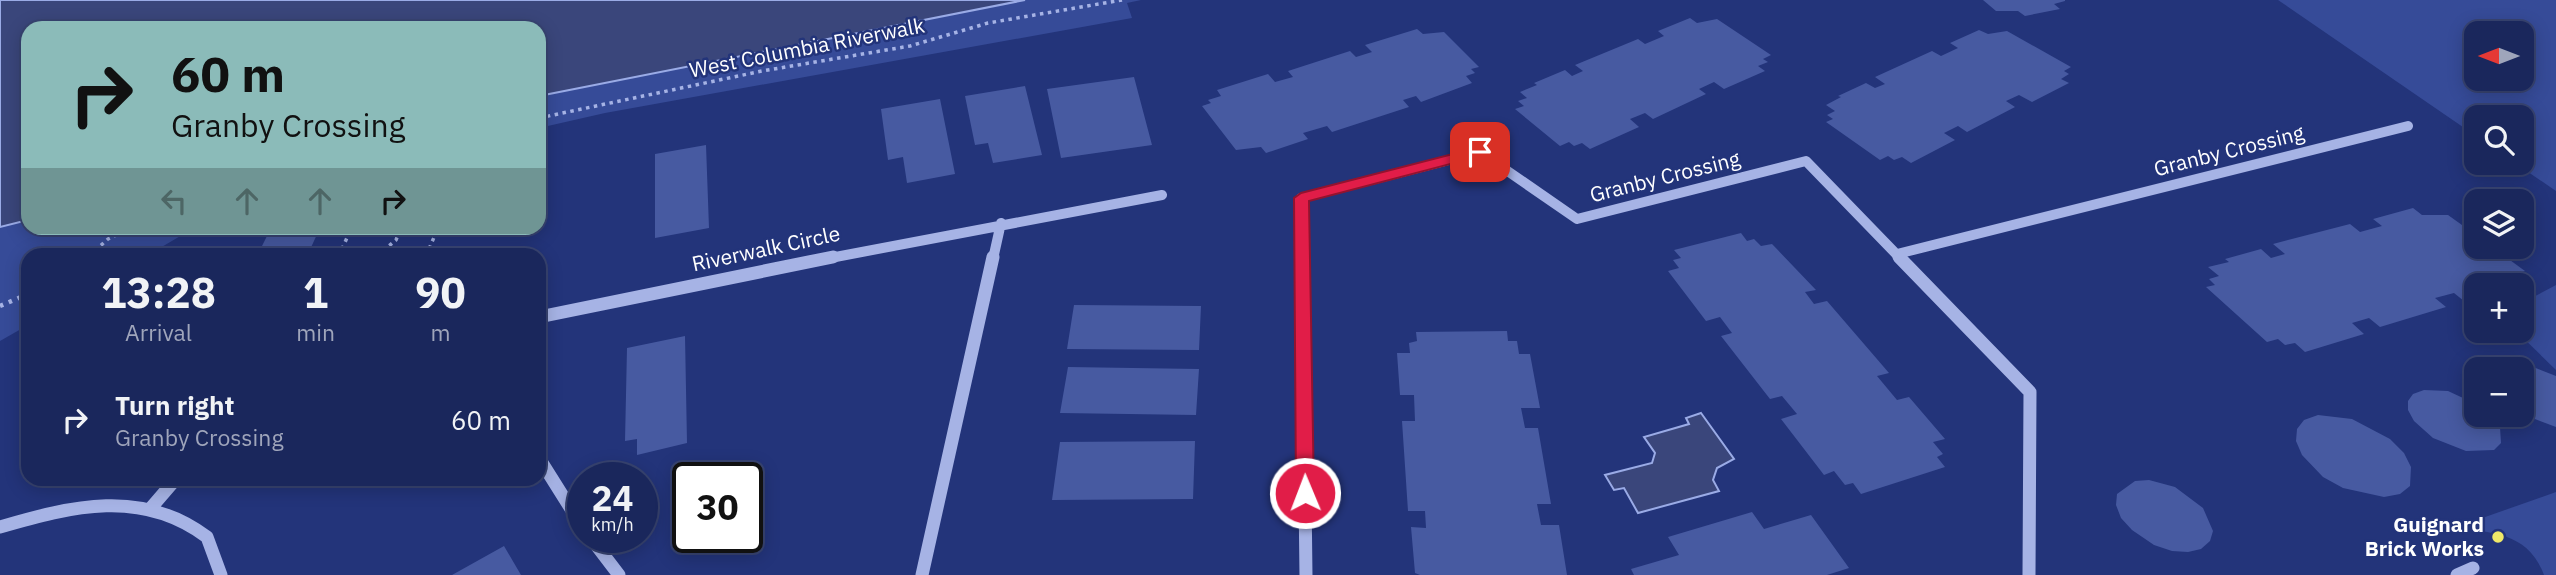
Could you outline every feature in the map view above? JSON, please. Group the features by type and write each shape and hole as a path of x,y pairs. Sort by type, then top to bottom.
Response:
{"street":[{"name":"Granby Crossing","path":"1896,254 2408,126"},
{"name":"Granby Crossing","path":"1306,575 1301,198 1480,152 1577,219 1806,161 2030,391 2029,575"},
{"name":"Riverwalk Circle","path":"546,316 1001,223 1162,195"},
{"path":"922,575 1001,223"},
{"path":"546,469 567,503"},
{"path":"150,509 170,486"},
{"path":"0,527 73,505 116,503 150,509 180,520 209,539 221,575"},
{"path":"602,553 619,575"},
{"path":"2457,575 2473,568"}],"path":[{"name":"West Columbia Riverwalk","path":"546,117 762,71 910,46 988,23 1122,0"},
{"path":"98,248 116,235"},
{"path":"386,248 398,235"},
{"path":"0,306 21,297"}],"shaded area":[{"path":"0,0 1025,0 546,95 546,21 21,21 21,222 0,227"},
{"path":"1025,0 1141,0 1127,3 1132,18 605,113 546,126 546,95"},
{"path":"2278,0 2556,0 2556,191 2533,175 2534,105 2464,105 2464,128"},
{"path":"21,222 21,235 182,235 160,248 21,248 21,329 0,341 0,227"},
{"path":"2556,285 2556,370 2528,343 2534,343 2534,297"},
{"path":"1701,413 1734,459 1717,468 1713,480 1719,491 1638,513 1624,488 1614,490 1605,475 1652,463 1655,453 1644,437 1689,424 1686,418"},
{"path":"2556,492 2556,575 2544,575 2529,550 2508,537 2454,528"}],"building":[{"path":"1983,0 2065,1 2054,4 2060,9 2025,16 2018,11 1996,11"},
{"path":"1690,18 1697,23 1717,19 1771,55 1763,59 1768,62 1758,66 1765,71 1724,89 1714,82 1699,89 1706,94 1653,119 1645,113 1630,119 1639,127 1590,149 1582,143 1574,146 1569,142 1560,146 1515,109 1524,106 1518,101 1527,98 1520,92 1537,85 1534,83 1565,70 1572,76 1583,71 1575,65 1638,39 1645,44 1664,36 1658,31"},
{"path":"1417,29 1423,34 1444,32 1479,67 1471,69 1475,73 1466,76 1472,83 1421,102 1416,96 1403,100 1409,107 1332,132 1327,126 1303,133 1308,139 1266,153 1261,147 1236,150 1202,106 1211,103 1208,100 1221,96 1217,90 1268,74 1275,82 1293,77 1288,71 1350,51 1356,57 1372,52 1365,45"},
{"path":"1979,30 1988,34 2007,31 2071,67 2064,71 2069,74 2061,79 2069,83 2032,102 2019,95 2006,101 2015,107 1967,132 1958,126 1944,133 1955,140 1911,163 1902,157 1894,160 1888,156 1880,160 1826,122 1833,119 1827,115 1835,111 1826,105 1841,97 1838,96 1866,83 1875,88 1885,84 1875,77 1932,51 1941,56 1958,48 1950,43"},
{"path":"1134,77 1152,145 1061,158 1047,89"},
{"path":"1025,86 1042,155 993,163 988,143 975,145 965,96"},
{"path":"940,99 955,174 907,183 903,157 888,160 881,109"},
{"path":"706,145 709,228 655,238 655,154"},
{"path":"2413,208 2422,215 2448,215 2464,226 2464,259 2508,259 2525,271 2464,273 2464,301 2454,293 2435,298 2446,307 2380,327 2369,318 2352,323 2364,334 2305,352 2295,343 2285,345 2278,339 2267,342 2206,287 2215,285 2209,279 2219,276 2208,267 2229,262 2225,259 2261,249 2271,258 2285,254 2273,244 2350,224 2360,232 2382,226 2373,219"},
{"path":"1741,233 1747,241 1754,239 1761,246 1772,244 1816,290 1805,292 1814,304 1827,301 1889,373 1877,376 1897,400 1909,397 1945,439 1933,442 1943,454 1937,457 1945,467 1861,494 1853,483 1845,485 1834,471 1824,475 1781,419 1797,414 1782,396 1770,399 1721,336 1732,333 1720,317 1706,321 1668,271 1679,268 1673,260 1681,258 1674,250"},
{"path":"268,235 317,235 311,248 261,248"},
{"path":"1074,305 1201,306 1199,350 1067,349"},
{"path":"1507,331 1508,341 1517,341 1519,354 1530,354 1540,408 1521,408 1525,428 1538,428 1551,504 1537,504 1541,525 1559,525 1567,575 1420,575 1415,573 1411,527 1426,528 1425,511 1408,511 1402,421 1415,421 1414,395 1400,395 1397,353 1410,353 1409,343 1417,341 1416,332"},
{"path":"685,336 687,443 637,455 637,439 625,441 627,348"},
{"path":"1068,367 1199,369 1196,415 1060,413"},
{"path":"2534,367 2556,376 2556,427 2534,419"},
{"path":"2424,390 2448,391 2464,398 2464,427 2500,427 2501,443 2494,450 2466,451 2433,438 2414,421 2408,410 2408,401 2413,394"},
{"path":"2318,415 2352,419 2390,439 2404,453 2411,467 2410,486 2400,494 2384,497 2343,488 2323,477 2302,455 2296,441 2297,429 2304,420"},
{"path":"1195,441 1193,499 1052,500 1060,442"},
{"path":"2149,480 2175,487 2203,508 2213,531 2210,541 2201,549 2172,551 2154,545 2132,530 2121,518 2116,505 2117,494 2135,481"},
{"path":"1752,512 1764,529 1811,515 1849,568 1827,575 1634,575 1631,569 1679,555 1668,537"},
{"path":"504,546 521,575 452,575"}],"place":[{"name":"Guignard Brick Works","path":"2498,537"}],"route":[{"path":"1305,493 1301,198 1480,152"}]}
